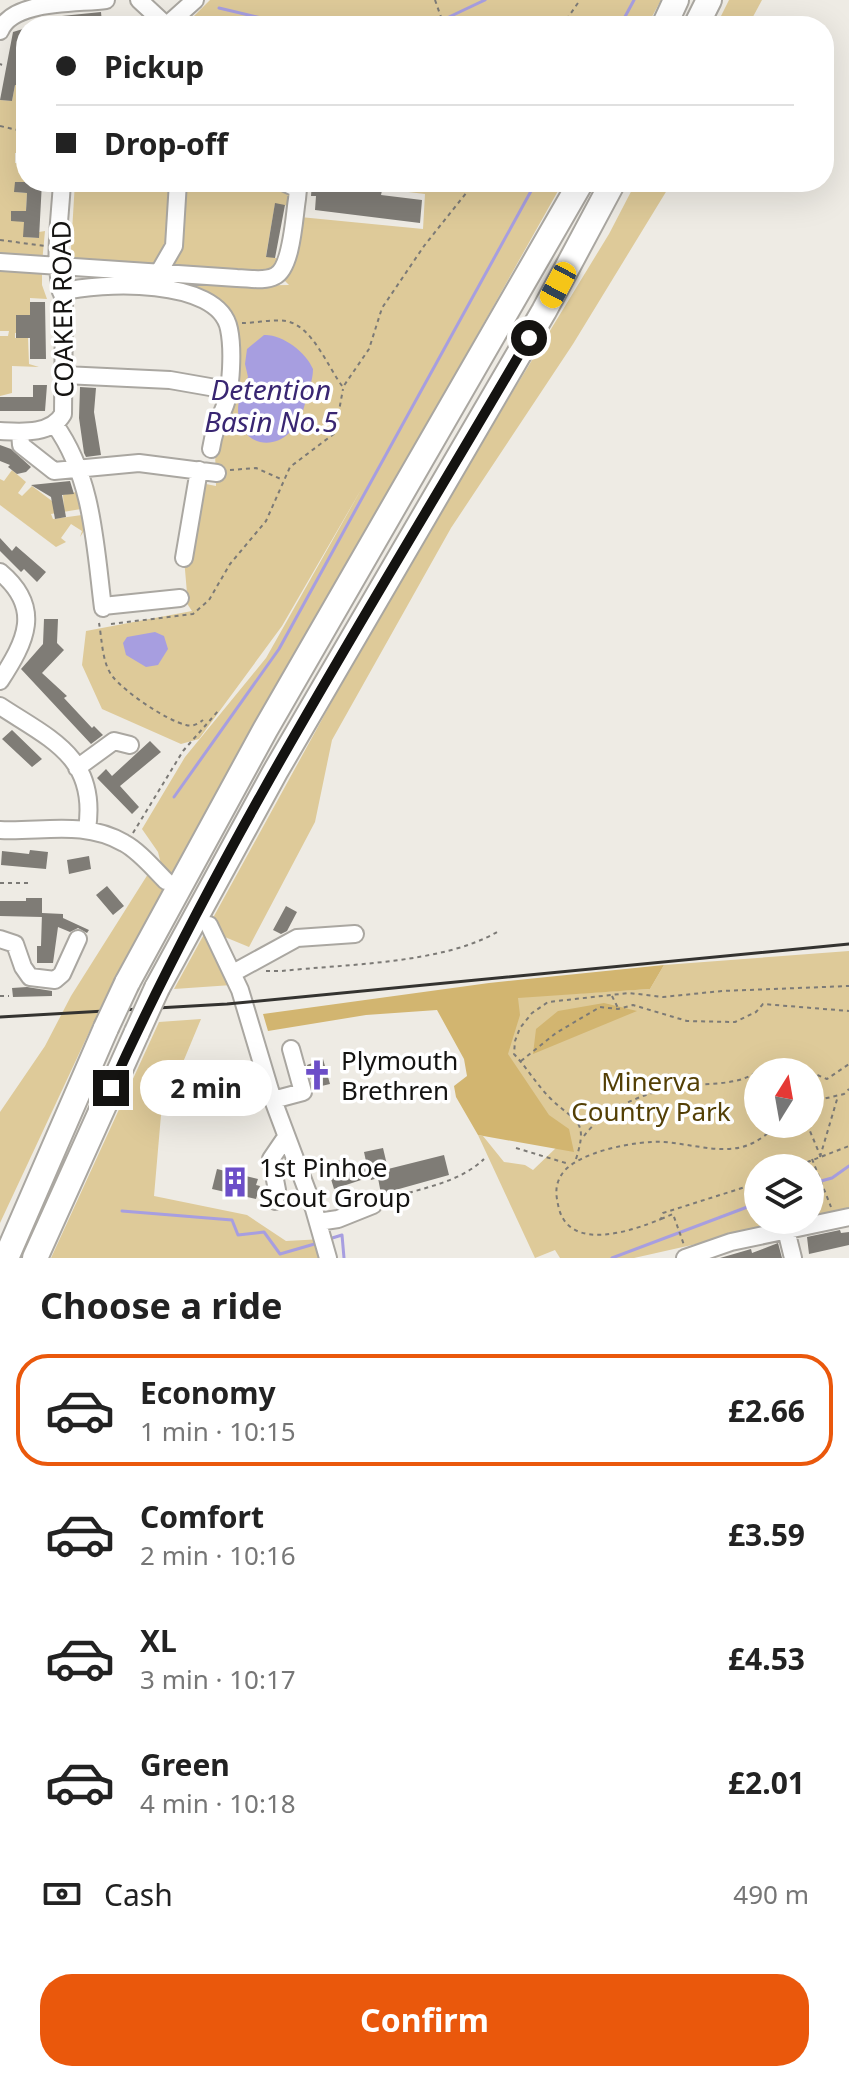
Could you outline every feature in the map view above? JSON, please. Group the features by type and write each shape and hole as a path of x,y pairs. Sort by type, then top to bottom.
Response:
{"highway":[{"path":"6,1258 127,983 265,730 575,192"},
{"path":"35,1258 157,988 275,772 537,325 608,192"}],"street":[{"path":"0,31 7,18 25,7 106,0"},
{"path":"139,0 156,16"},
{"path":"177,16 195,0"},
{"name":"COAKER ROAD","path":"0,431 20,432 55,425 64,409 64,301 57,266 61,192"},
{"path":"159,272 174,246 177,192"},
{"path":"0,262 262,279 274,277 283,270 288,260 292,192"},
{"path":"61,292 139,287 178,291 211,302 229,325 231,367 211,449"},
{"path":"64,375 170,380 227,390"},
{"path":"55,425 80,469 87,496 103,607 180,598"},
{"path":"20,432 21,445 47,468 61,472 150,463 217,473"},
{"path":"184,558 199,470"},
{"path":"0,572 18,590 27,617 20,646 0,681"},
{"path":"2,712 53,738 67,751 88,799 87,829"},
{"path":"77,768 101,747 114,741 130,745"},
{"path":"0,830 87,829 126,844 166,881"},
{"path":"209,925 233,973 273,1100 323,1241"},
{"path":"233,973 297,938 355,934"},
{"path":"0,939 15,944 23,967 34,979 59,978 78,939"},
{"path":"273,1100 303,1092 291,1049"},
{"path":"275,1201 277,1190 271,1159 286,1137"},
{"path":"323,1241 338,1219 373,1205"},
{"path":"688,1258 731,1242 768,1234"},
{"path":"787,1234 793,1258"}],"path":[{"path":"111,624 193,614 202,608 230,564 266,521 290,467 335,433 343,387 369,349 382,308 424,246 467,192"},
{"path":"0,240 46,246"},
{"path":"229,325 285,321 296,325 310,337 343,387"},
{"path":"217,473 241,467 256,468 283,480"},
{"path":"100,625 104,653 112,676 140,700 188,726 203,720"},
{"path":"126,844 183,751 219,710"},
{"path":"0,883 29,883"},
{"path":"282,971 435,954 482,940 497,932"},
{"path":"583,1137 571,1113 551,1100 514,1054 520,1028 548,1002 629,993 663,997 722,991 849,986"},
{"path":"611,995 618,1009"},
{"path":"0,996 9,996"},
{"path":"521,1061 600,1007 618,1009 633,1005 687,1021 735,1022 756,1012 763,1004 849,1011"},
{"path":"824,1078 827,1079 849,1064"},
{"path":"576,1159 583,1137 595,1120 630,1102 669,1088 744,1077"},
{"path":"824,1099 838,1096 849,1089"},
{"path":"821,1154 838,1096"},
{"path":"681,1234 673,1214 623,1234 572,1230 565,1224 555,1193 557,1181 576,1159 660,1141 727,1151 740,1149 764,1138"},
{"path":"824,1155 849,1146"},
{"path":"516,1148 570,1164"},
{"path":"373,1205 458,1178 471,1172 484,1159"},
{"path":"661,1219 663,1213 744,1187"},
{"path":"824,1187 842,1219"}],"green space":[{"path":"210,0 661,0 652,16 194,16"},
{"path":"729,0 762,0 753,16 721,16"},
{"path":"16,85 15,192 27,193 26,211 12,211 11,220 24,222 24,237 39,238 39,232 45,231 42,263 0,260 0,100 12,101"},
{"path":"74,192 171,192 169,236 156,270 70,265"},
{"path":"181,192 290,192 290,206 275,204 266,256 281,259 272,273 170,267"},
{"path":"408,192 557,192 106,996 0,1223 0,1112 45,1046 71,996 148,874 165,880 158,852 142,829 185,757 266,658 362,488 282,626 199,739 181,744 102,709 82,665 86,631 192,611 188,605 184,558 201,483 216,486 215,450 229,325 200,296 197,286 289,285 281,277 300,217 423,229 425,194"},
{"path":"631,192 666,192 573,344 451,528 332,740 315,822 249,947 220,935 232,985 174,989 404,570 609,234"},
{"path":"0,265 42,267 42,285 47,299 30,298 30,315 16,315 16,320 29,320 29,333 15,333 15,338 28,338 29,364 39,367 12,366 12,393 0,396 0,336 8,336 9,331 0,331"},
{"path":"12,470 26,482 18,493 22,496 32,486 64,510 63,495 76,492 73,479 69,479 69,475 73,475 81,509 51,514 53,519 82,515 84,531 80,537 82,531 71,524 61,538 66,542 56,547 0,505 0,479 4,481"},
{"name":"Minerva Country Park","path":"849,951 849,1212 824,1216 824,1154 744,1154 744,1233 634,1258 560,1258 555,1250 535,1258 478,1135 483,1136 504,1162 525,1165 533,1170 558,1146 477,1043 518,997 650,989 664,965"},
{"path":"201,1019 161,1115 154,1196 247,1215 286,1241 323,1239 321,1258 51,1258 159,1022"}],"shaded area":[{"path":"664,965 650,989 518,998 520,1015 508,1054 549,1115 569,1129 574,1152 478,1135 456,1097 454,1086 467,1076 464,1059 437,1010 366,1015 268,1031 263,1014 489,983"},
{"path":"604,1003 637,1011 533,1054 536,1029 558,1011"}],"water":[{"name":"Detention Basin No.5","path":"264,335 293,345 313,369 298,422 286,436 271,442 258,441 246,434 239,420 239,401 248,377 245,364 247,349"},
{"path":"155,632 164,636 168,649 158,665 146,667 126,655 123,643 127,637"}],"building":[{"path":"101,12 101,16 62,16"},
{"path":"16,31 16,85 12,101 0,100 13,32"},
{"path":"16,182 16,192 41,192 39,238 23,237 24,222 11,221 11,211 26,211 27,193 14,192"},
{"path":"311,192 382,192 381,195 422,200 420,223 315,210 316,196 311,196"},
{"path":"275,203 285,205 275,258 266,257"},
{"path":"30,302 45,302 46,359 30,359 30,338 16,338 16,315 30,315"},
{"path":"33,385 47,385 45,411 0,411 0,397 33,397"},
{"path":"80,387 96,388 94,412 101,455 86,457 84,453 79,418"},
{"path":"0,445 11,449 31,467 17,474 8,467 10,465 0,461"},
{"path":"70,481 74,494 62,495 66,517 55,519 51,497 31,485"},
{"path":"0,538 12,551 16,546 46,572 37,582 24,569 21,572 0,551"},
{"path":"44,619 58,619 57,643 64,650 42,673 67,696 64,698 92,728 94,726 103,735 91,744 21,669 43,644"},
{"path":"12,730 42,759 32,767 2,739"},
{"path":"150,741 161,752 120,786 139,807 132,814 97,778 106,769 112,776"},
{"path":"30,850 48,852 46,869 1,865 2,851 29,854"},
{"path":"89,856 91,869 69,874 67,860"},
{"path":"107,886 124,906 113,915 96,895"},
{"path":"26,898 42,898 42,917 0,916 0,901 26,901"},
{"path":"286,906 297,912 287,931 281,934 273,930"},
{"path":"42,913 63,914 63,918 89,930 87,933 78,928 70,932 58,927 53,963 37,963"},
{"path":"12,988 52,991 52,996 13,997"},
{"name":"Plymouth Brethren","path":"323,1059 330,1084 313,1088 307,1065"},
{"path":"383,1148 388,1169 444,1155 449,1175 381,1194 378,1178 371,1180 370,1177 334,1189 331,1179 336,1177 331,1163 341,1160 346,1173 367,1166 364,1152"},
{"name":"1st Pinhoe Scout Group","path":"217,1169 258,1179 256,1185 260,1186 256,1199 212,1189"},
{"path":"840,1230 841,1233 849,1232 849,1245 809,1254 807,1237"},
{"path":"778,1243 782,1258 720,1258 751,1249 752,1253"}],"waterway":[{"path":"451,16 485,0"},
{"path":"625,16 634,0"},
{"path":"219,8 253,16"},
{"path":"174,797 279,649 530,192"},
{"path":"824,1180 849,1166"},
{"path":"612,1258 744,1208"},
{"path":"122,1211 232,1220 238,1235 264,1232 280,1254 318,1243"},
{"path":"329,1239 342,1235 344,1258"}],"railway":[{"path":"0,1017 227,1004 849,944"}],"place":[{"name":"Plymouth Brethren","path":"317,1075"},
{"name":"1st Pinhoe Scout Group","path":"235,1182"}],"route":[{"path":"111,1088 182,937 529,338"}]}
